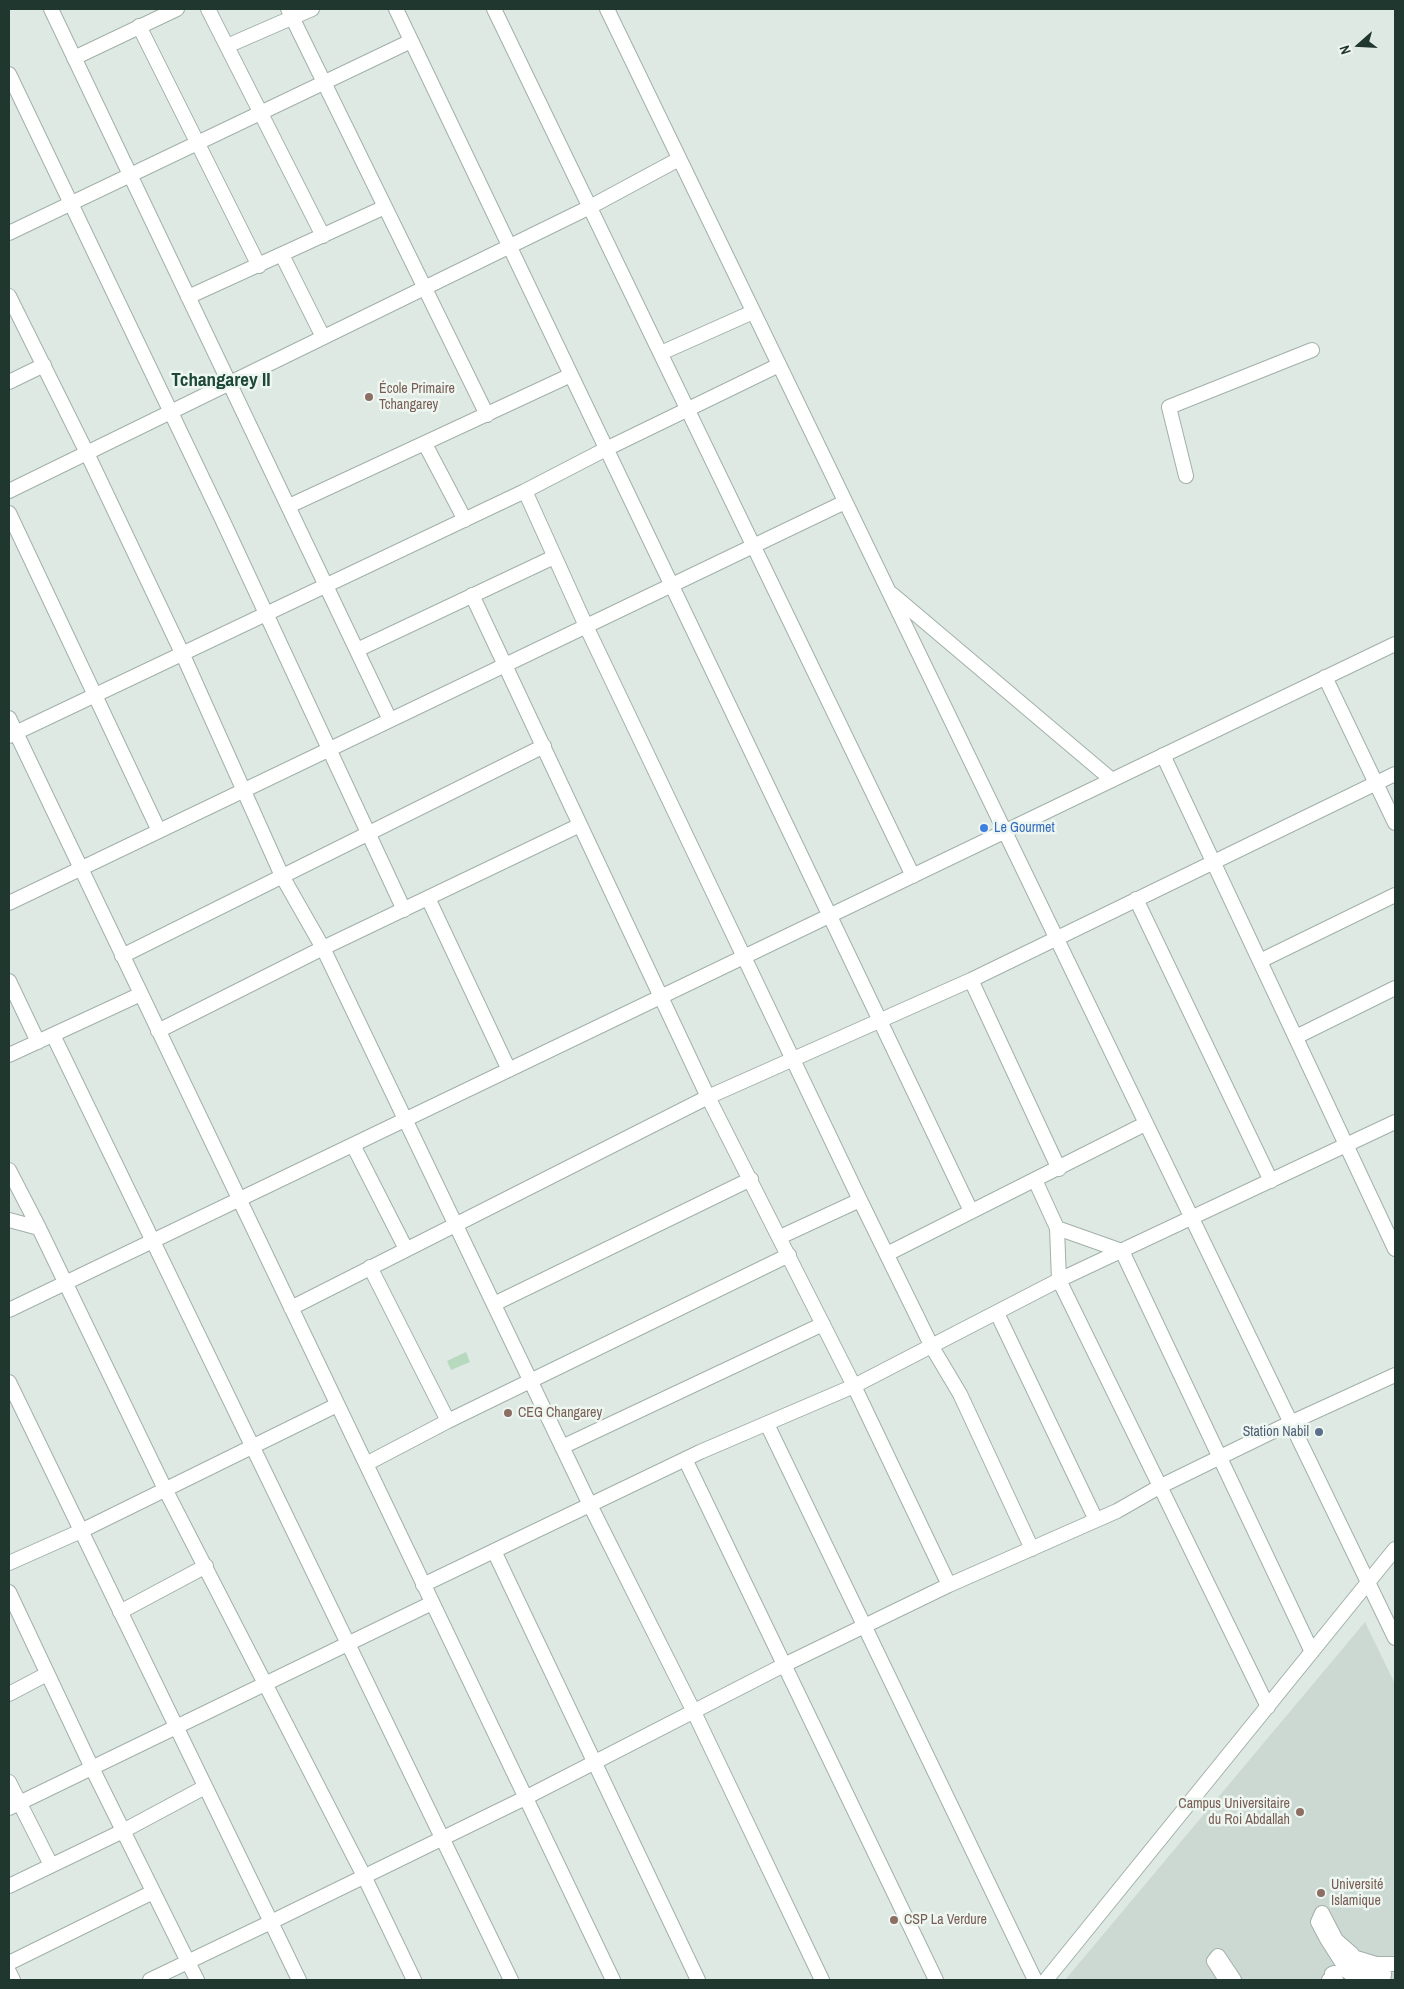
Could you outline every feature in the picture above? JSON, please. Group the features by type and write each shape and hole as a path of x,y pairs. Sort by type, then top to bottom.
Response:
{"street":[{"path":"51,9 390,720"},
{"path":"74,58 177,9"},
{"path":"208,9 259,113 323,236"},
{"path":"227,46 290,13 312,9"},
{"path":"396,9 971,1212"},
{"path":"494,9 913,876"},
{"path":"606,9 1395,1638"},
{"path":"290,13 487,415"},
{"path":"138,26 259,266"},
{"path":"9,233 411,41"},
{"path":"9,74 330,749 404,910"},
{"path":"9,491 590,207 679,160"},
{"path":"188,297 385,207"},
{"path":"282,255 323,338"},
{"path":"9,296 87,453 183,655 282,876 323,948 590,1505 694,1710 822,1980"},
{"path":"661,353 753,312"},
{"path":"1186,476 1169,407 1312,350"},
{"path":"9,382 44,365"},
{"path":"12,735 525,492 606,449 778,365"},
{"path":"289,506 571,375"},
{"path":"425,444 465,520"},
{"path":"525,492 586,626 860,1200 932,1347 960,1394 1032,1549"},
{"path":"9,903 845,502"},
{"path":"9,513 158,831"},
{"path":"357,650 554,557"},
{"path":"888,591 1112,780"},
{"path":"472,595 708,1097 854,1386 949,1585"},
{"path":"9,1310 1395,644"},
{"path":"1325,677 1395,823"},
{"path":"9,718 12,735 81,868 613,1980"},
{"path":"122,956 544,746"},
{"path":"1163,755 1346,1145 1390,1223 1395,1249"},
{"path":"291,1308 708,1097 880,1023 1395,774"},
{"path":"158,1031 323,948 580,825"},
{"path":"1260,962 1395,894"},
{"path":"428,898 509,1070"},
{"path":"1136,899 1271,1181"},
{"path":"971,980 1058,1169"},
{"path":"9,981 38,1042"},
{"path":"1296,1038 1395,988"},
{"path":"9,1055 141,994"},
{"path":"53,1035 512,1980"},
{"path":"424,1584 685,1459 854,1386 1059,1280 1395,1122"},
{"path":"887,1254 1145,1124"},
{"path":"353,1145 406,1249"},
{"path":"9,1170 39,1228 165,1490 266,1683 364,1876 414,1980"},
{"path":"494,1304 751,1179"},
{"path":"1035,1180 1057,1228 1059,1280 1268,1707"},
{"path":"780,1237 860,1200"},
{"path":"9,1220 39,1228"},
{"path":"1057,1228 1122,1251 1312,1652"},
{"path":"366,1464 448,1421 789,1256"},
{"path":"370,1267 448,1421"},
{"path":"997,1313 1096,1520"},
{"path":"562,1447 823,1324"},
{"path":"150,1980 525,1798 784,1665 949,1585 1096,1520 1220,1457 1395,1374"},
{"path":"9,1382 300,1980"},
{"path":"9,1564 81,1531 337,1405"},
{"path":"767,1424 1035,1980"},
{"path":"685,1459 936,1980"},
{"path":"1046,1980 1395,1549"},
{"path":"494,1551 698,1980"},
{"path":"120,1612 206,1566"},
{"path":"9,1592 92,1768 197,1980"},
{"path":"14,1805 432,1603"},
{"path":"9,1694 47,1674"},
{"path":"9,1782 14,1805 52,1866"},
{"path":"9,1886 123,1831 205,1787"},
{"path":"9,1963 153,1892"},
{"path":"1360,1980 1348,1972 1327,1940 1318,1922 1322,1913 1336,1940 1353,1957 1357,1968 1364,1972 1384,1974 1383,1980"},
{"path":"1226,1980 1214,1961 1218,1956 1234,1980"},
{"path":"1353,1957 1376,1964 1395,1964"},
{"path":"9,1972 13,1980"},
{"path":"1329,1980 1333,1978 1332,1974 1334,1973 1336,1980"}],"shaded area":[{"name":"Campus Universitaire du Roi Abdallah","path":"1365,1622 1395,1684 1395,1980 1065,1980"}],"green space":[{"path":"466,1352 470,1362 451,1370 447,1361"}],"place":[{"name":"École Primaire Tchangarey","path":"369,397"},
{"name":"Le Gourmet","path":"984,828"},
{"name":"CEG Changarey","path":"508,1413"},
{"name":"Station Nabil","path":"1319,1432"},
{"name":"Campus Universitaire du Roi Abdallah","path":"1300,1812"},
{"name":"Université Islamique","path":"1321,1893"},
{"name":"CSP La Verdure","path":"894,1920"}],"district":[{"name":"Tchangarey II","path":"221,381"}]}
